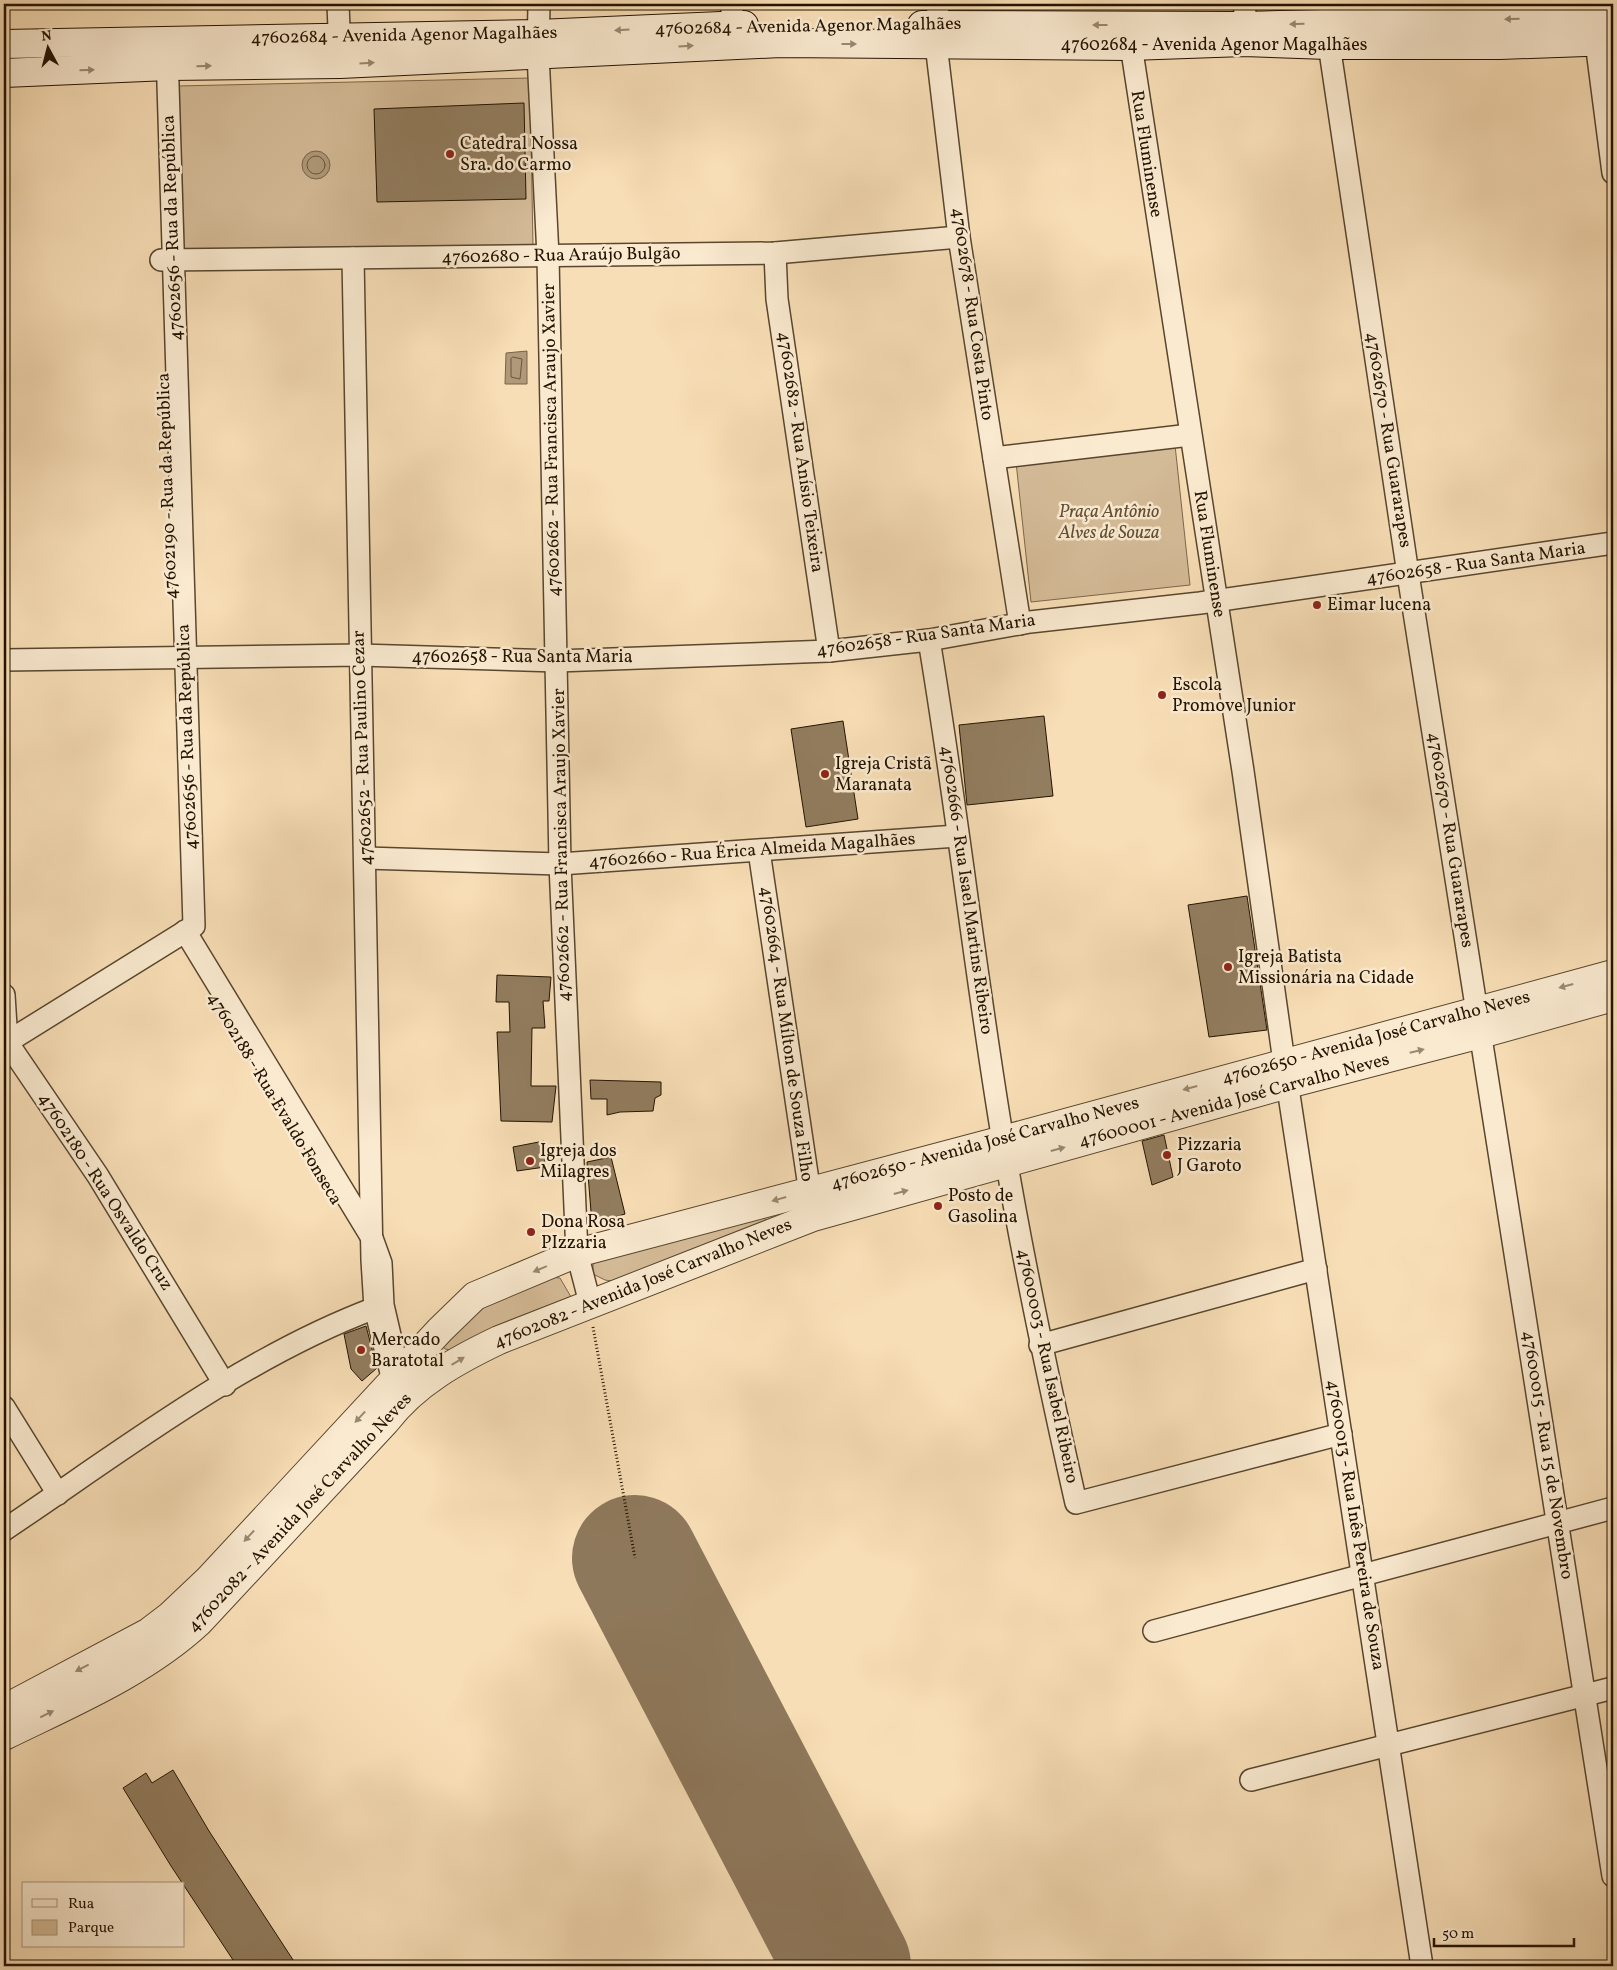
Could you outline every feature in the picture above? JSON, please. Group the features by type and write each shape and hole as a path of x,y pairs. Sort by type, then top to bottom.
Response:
{"street":[{"path":"338,4 340,51"},
{"name":"47602662 - Rua Francisca Araujo Xavier","path":"539,4 538,44 548,256 558,661 560,864 577,1253 590,1304"},
{"name":"47602684 - Avenida Agenor Magalhães","path":"1327,34 1613,17"},
{"name":"47602684 - Avenida Agenor Magalhães","path":"4,73 162,67 340,51 538,44 732,24 937,25 1129,35 1244,24 1327,34 1500,45 1604,42"},
{"name":"47602678 - Rua Costa Pinto","path":"937,25 959,237 1020,624"},
{"name":"47602670 - Rua Guararapes","path":"1327,34 1408,574 1479,1023"},
{"name":"Rua Fluminense","path":"1129,35 1286,1073"},
{"path":"161,39 162,67"},
{"name":"47602684 - Avenida Agenor Magalhães","path":"4,44 161,39 340,51"},
{"path":"1604,42 1613,173"},
{"name":"47602190 - Rua da República","path":"162,67 180,659 184,931"},
{"name":"47602680 - Rua Araújo Bulgão","path":"167,260 775,252 959,237"},
{"name":"47602682 - Rua Anísio Teixeira","path":"775,252 777,298 829,651"},
{"name":"47602652 - Rua Paulino Cezar","path":"352,258 366,858 372,1260 375,1308 397,1387"},
{"path":"994,458 1190,435"},
{"name":"47602658 - Rua Santa Maria","path":"4,660 360,655 558,661 829,651 928,640 1020,624 1216,601 1613,543"},
{"name":"47602666 - Rua Isael Martins Ribeiro","path":"928,640 944,727 1004,1152"},
{"name":"47602660 - Rua Érica Almeida Magalhães","path":"366,858 560,864 958,836"},
{"name":"47602664 - Rua Mílton de Souza Filho","path":"759,851 813,1217"},
{"path":"5,1043 184,931 372,1238"},
{"name":"47602188 - Rua Evaldo Fonseca","path":"184,931 372,1260"},
{"name":"47602650 - Avenida José Carvalho Neves","path":"397,1387 475,1296 577,1253 809,1191 1004,1152 1286,1073 1479,1023 1613,974"},
{"path":"4,994 5,1043"},
{"path":"1479,1023 1613,997"},
{"name":"47600015 - Rua 15 de Novembro","path":"1479,1023 1613,1876"},
{"name":"47602180 - Rua Osvaldo Cruz","path":"5,1043 98,1176 225,1384"},
{"name":"47600013 - Rua Inês Pereira de Souza","path":"1286,1073 1422,1966"},
{"name":"47602082 - Avenida José Carvalho Neves","path":"397,1387 590,1304 813,1217 854,1205 1004,1152"},
{"name":"47600003 - Rua Isabel Ribeiro","path":"1004,1152 1040,1345 1076,1503 1341,1434"},
{"name":"47602652 - Rua Paulino Cezar","path":"372,1238 381,1262 383,1305 397,1387"},
{"path":"1040,1345 1316,1269"},
{"path":"4,1530 225,1384 304,1338 375,1308"},
{"path":"4,1736 120,1663 149,1632 170,1616 208,1580 397,1387"},
{"path":"4,1408 58,1494"},
{"path":"1154,1631 1613,1508"},
{"path":"4,1709 120,1663"},
{"path":"1251,1780 1613,1688"}],"path":[{"path":"590,1304 635,1558"}],"green space":[{"path":"530,78 533,248 182,256 178,86"},
{"name":"Praça Antônio Alves de Souza","path":"1175,445 1190,585 1031,602 1016,462"},
{"path":"762,1215 767,1221 624,1283 605,1280 593,1274 593,1264 598,1258"},
{"path":"550,1277 560,1278 571,1297 568,1303 451,1350 445,1349 441,1344 476,1310"}],"water":[{"path":"316,151 326,155 330,165 326,175 316,179 306,175 302,165 306,155"},
{"path":"527,351 527,384 505,384 506,353"}],"building":[{"name":"Catedral Nossa Sra. do Carmo","path":"524,103 526,199 377,202 374,109"},
{"path":"1044,716 1053,796 967,805 959,725"},
{"name":"Igreja Cristã Maranata","path":"843,721 858,819 806,827 791,729"},
{"name":"Igreja Batista Missionária na Cidade","path":"1247,896 1267,1030 1209,1037 1188,905"},
{"path":"497,975 551,977 549,1001 543,1001 545,1028 532,1028 531,1086 556,1086 552,1122 501,1121 497,1032 510,1032 509,1002 496,1002"},
{"path":"590,1080 661,1082 661,1095 655,1098 653,1111 620,1112 607,1115 607,1099 591,1099"},
{"path":"1164,1135 1173,1177 1152,1185 1142,1141"},
{"name":"Igreja dos Milagres","path":"544,1141 545,1167 517,1171 513,1147"},
{"path":"611,1157 625,1214 592,1224 587,1162"},
{"name":"Mercado Baratotal","path":"366,1326 377,1368 362,1381 351,1369 344,1334"},
{"path":"173,1770 209,1831 297,1966 237,1966 185,1887 185,1882 182,1882 171,1866 123,1788 146,1773 152,1783"}],"runway":[{"path":"635,1558 848,1966"}],"place":[{"name":"Catedral Nossa Sra. do Carmo","path":"450,154"},
{"name":"Eimar lucena","path":"1317,605"},
{"name":"Escola Promove Junior","path":"1162,695"},
{"name":"Igreja Cristã Maranata","path":"825,774"},
{"name":"Igreja Batista Missionária na Cidade","path":"1228,967"},
{"name":"Pizzaria J Garoto","path":"1167,1155"},
{"name":"Igreja dos Milagres","path":"530,1161"},
{"name":"Posto de Gasolina","path":"938,1206"},
{"name":"Dona Rosa PIzzaria","path":"531,1232"},
{"name":"Mercado Baratotal","path":"361,1350"}]}
